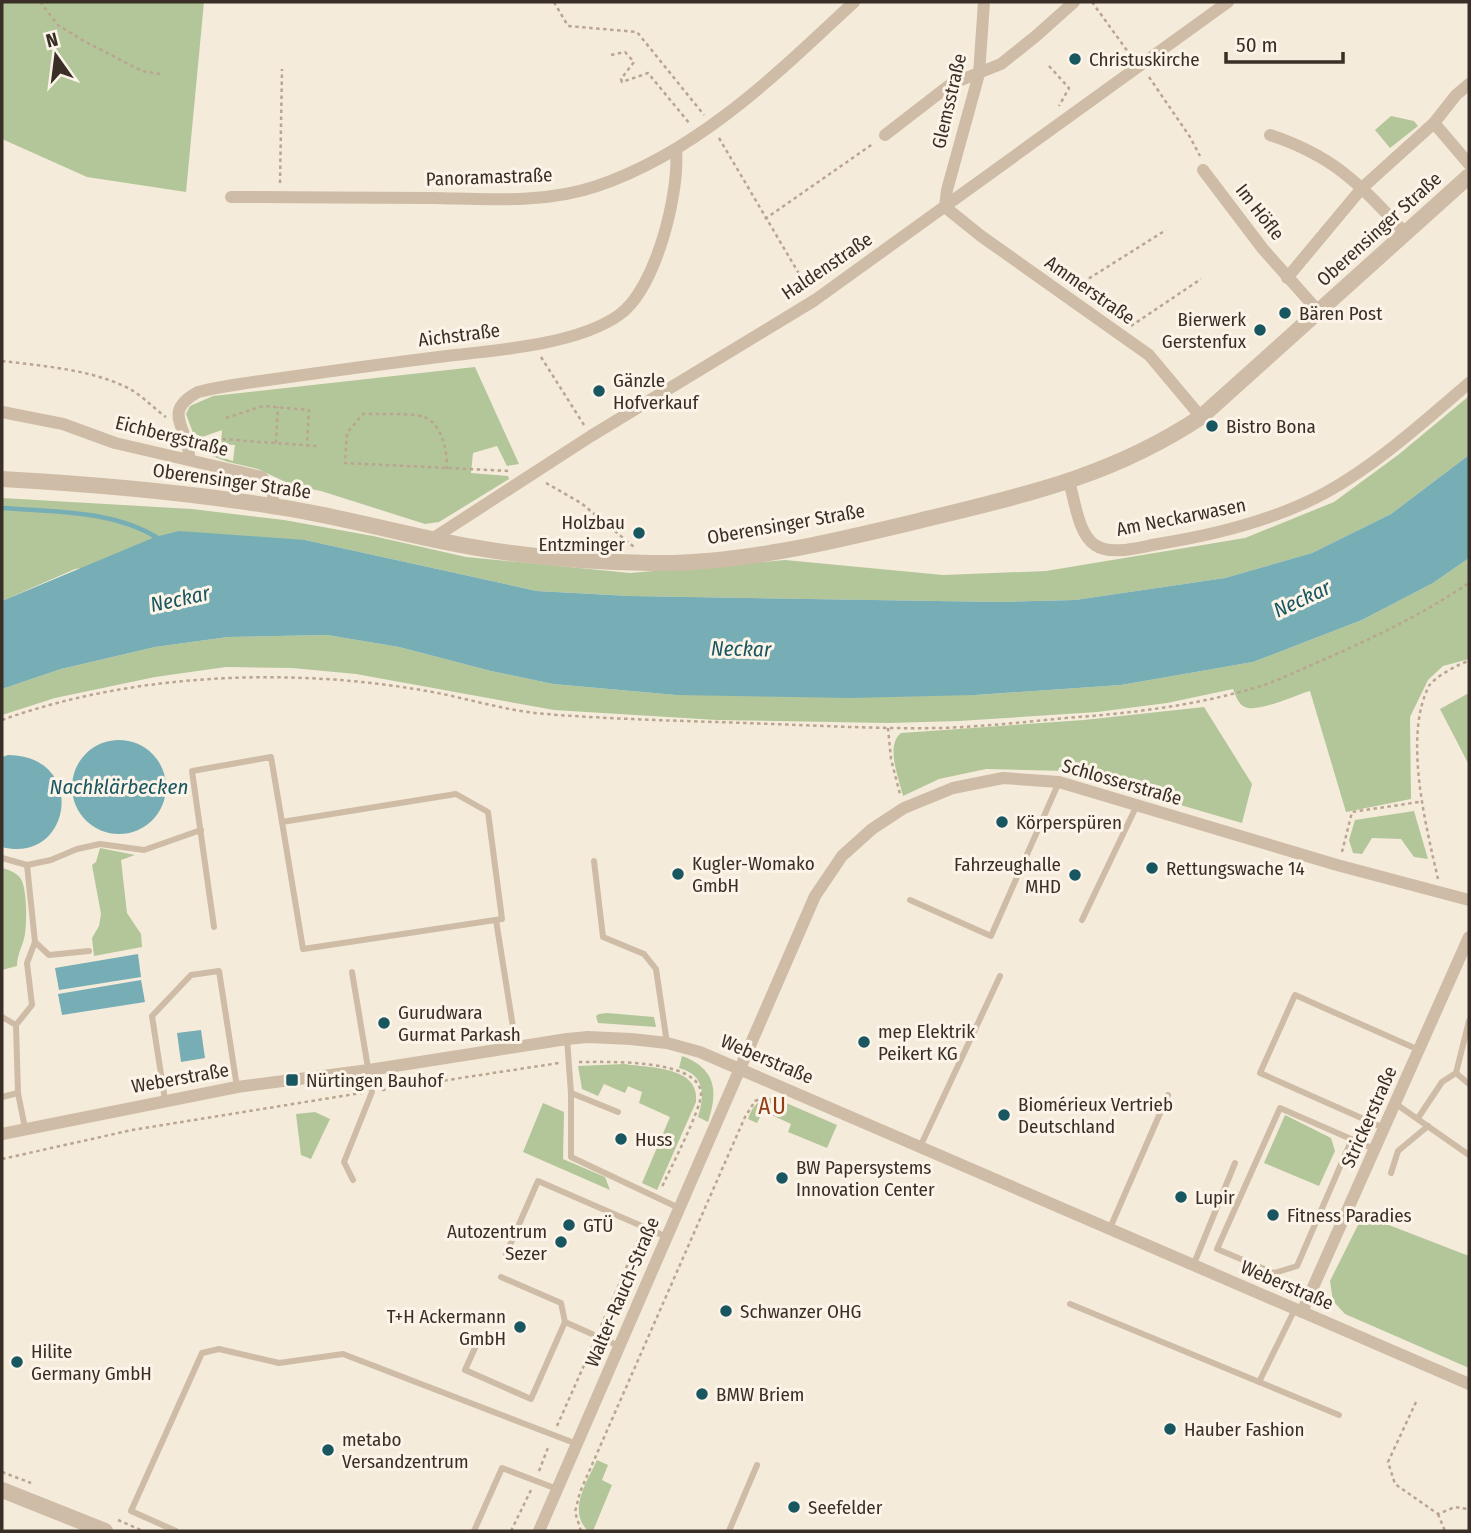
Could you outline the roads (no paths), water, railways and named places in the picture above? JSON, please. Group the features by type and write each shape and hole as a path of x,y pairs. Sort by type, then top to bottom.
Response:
{"street":[{"name":"Panoramastraße","path":"231,197 524,199 549,197 597,186 676,149 711,125 775,75 854,2"},
{"name":"Glemsstraße","path":"945,207 947,190 979,74 984,2"},
{"path":"885,135 951,84 1001,64 1074,2"},
{"name":"Haldenstraße","path":"432,539 591,436 815,300 1228,2"},
{"path":"1287,278 1362,188 1434,123 1456,95 1469,84"},
{"path":"1434,123 1469,164"},
{"path":"1270,135 1300,145 1343,170 1406,234"},
{"name":"Aichstraße","path":"189,454 178,423 178,414 182,403 188,397 206,390 533,345 607,322 620,314 638,296 666,229 675,185 676,149"},
{"name":"Im Höfle","path":"1203,170 1287,278 1319,312"},
{"name":"Oberensinger Straße","path":"2,479 166,493 273,506 352,520 486,550 599,561 654,563 725,558 854,535 965,510 1069,482 1139,454 1201,417 1469,176"},
{"name":"Ammerstraße","path":"945,207 1063,296 1149,355 1201,417"},
{"name":"Am Neckarwasen","path":"1069,482 1083,529 1095,546 1107,550 1124,549 1212,534 1260,521 1326,492 1368,465 1469,383"},
{"name":"Eichbergstraße","path":"2,412 63,424 115,443 189,454 262,477 272,493 273,506"},
{"name":"Schlosserstraße","path":"740,1068 815,896 842,856 872,829 904,808 953,788 1003,778 1059,782 1338,865 1469,900"},
{"name":"Strickerstraße","path":"1298,1311 1376,1150 1469,937"},
{"name":"Weberstraße","path":"2,1134 237,1087 369,1070 567,1039 588,1037 667,1043 700,1052 740,1068 919,1148 1469,1384"},
{"name":"Walter-Rauch-Straße","path":"542,1530 557,1489 740,1068"},
{"path":"2,1490 105,1531"}],"lane":[{"path":"214,927 192,771 271,757 303,949 502,919 488,812 456,794 282,822"},
{"path":"910,900 991,936 1059,782"},
{"path":"1082,920 1137,805"},
{"path":"2,858 26,865 51,860 77,849 100,845 144,850 201,830"},
{"path":"594,861 603,937 644,954 656,969 667,1043"},
{"path":"25,1128 18,1093 16,1025 32,1005 27,962 35,942 26,865"},
{"path":"496,920 516,1046"},
{"path":"35,942 49,955 89,951"},
{"path":"165,1100 152,1016 191,975 219,971 237,1087"},
{"path":"352,972 372,1091 344,1162 353,1180"},
{"path":"919,1148 1000,976"},
{"path":"1385,1128 1260,1073 1295,995 1420,1051"},
{"path":"2,1017 16,1025"},
{"path":"1418,1118 1442,1082 1457,1073 1469,1021"},
{"path":"567,1039 571,1093 571,1157 680,1208"},
{"path":"1457,1073 1469,1084"},
{"path":"2,1097 18,1093"},
{"path":"571,1093 618,1112"},
{"path":"1110,1230 1168,1095"},
{"path":"1396,1104 1469,1155"},
{"path":"1352,1139 1297,1266 1274,1273 1217,1249 1280,1108 1352,1139 1376,1150"},
{"path":"1391,1173 1398,1151 1428,1126"},
{"path":"1193,1266 1235,1163"},
{"path":"506,1254 538,1181 667,1237"},
{"path":"479,1339 465,1370 531,1399 565,1322 561,1303 501,1277"},
{"path":"1070,1304 1339,1415"},
{"path":"1259,1382 1298,1311"},
{"path":"565,1322 619,1346"},
{"path":"176,1531 131,1511 202,1353 219,1349 279,1363 343,1354 577,1444"},
{"path":"729,1531 757,1465"},
{"path":"474,1531 502,1468 557,1489"}],"water":[{"name":"Neckar","path":"1469,455 1469,558 1433,583 1362,620 1253,662 1121,685 975,695 851,698 676,695 553,684 399,647 327,635 228,637 155,647 61,669 2,689 2,601 155,537 179,531 305,540 537,591 630,596 1000,602 1075,600 1225,578 1312,553 1391,514"},
{"name":"Nachklärbecken","path":"119,740 137,743 152,754 163,769 166,787 163,805 152,820 137,831 119,834 101,831 86,820 75,805 72,787 75,769 86,754 101,743"},
{"name":"Nachklärbecken","path":"8,755 34,760 51,772 60,789 61,808 56,826 43,840 25,848 2,847 2,757"},
{"path":"138,954 141,977 59,990 55,968"},
{"path":"141,980 145,1002 62,1015 58,994"},
{"path":"201,1030 205,1058 181,1062 177,1033"}],"waterway":[{"path":"3,508 102,517 122,522 158,538"}],"place":[{"name":"Christuskirche","path":"1075,59"},
{"name":"Bären Post","path":"1285,313"},
{"name":"Bierwerk Gerstenfux","path":"1260,330"},
{"name":"Gänzle Hofverkauf","path":"599,391"},
{"name":"Bistro Bona","path":"1212,426"},
{"name":"Holzbau Entzminger","path":"639,533"},
{"name":"Körperspüren","path":"1002,822"},
{"name":"Rettungswache 14","path":"1152,868"},
{"name":"Kugler-Womako GmbH","path":"678,874"},
{"name":"Fahrzeughalle MHD","path":"1075,875"},
{"name":"Gurudwara Gurmat Parkash","path":"384,1023"},
{"name":"mep Elektrik Peikert KG","path":"864,1042"},
{"name":"Nürtingen Bauhof","path":"292,1080"},
{"name":"Biomérieux Vertrieb Deutschland","path":"1004,1115"},
{"name":"Huss","path":"621,1139"},
{"name":"BW Papersystems Innovation Center","path":"782,1178"},
{"name":"Lupir","path":"1181,1197"},
{"name":"Fitness Paradies","path":"1273,1215"},
{"name":"GTÜ","path":"569,1225"},
{"name":"Autozentrum Sezer","path":"561,1242"},
{"name":"Schwanzer OHG","path":"726,1311"},
{"name":"T+H Ackermann GmbH","path":"520,1327"},
{"name":"Hilite Germany GmbH","path":"17,1362"},
{"name":"BMW Briem","path":"702,1394"},
{"name":"Hauber Fashion","path":"1170,1429"},
{"name":"metabo Versandzentrum","path":"328,1450"},
{"name":"Seefelder","path":"794,1507"}],"district":[{"name":"AU","path":"773,1106"}]}
